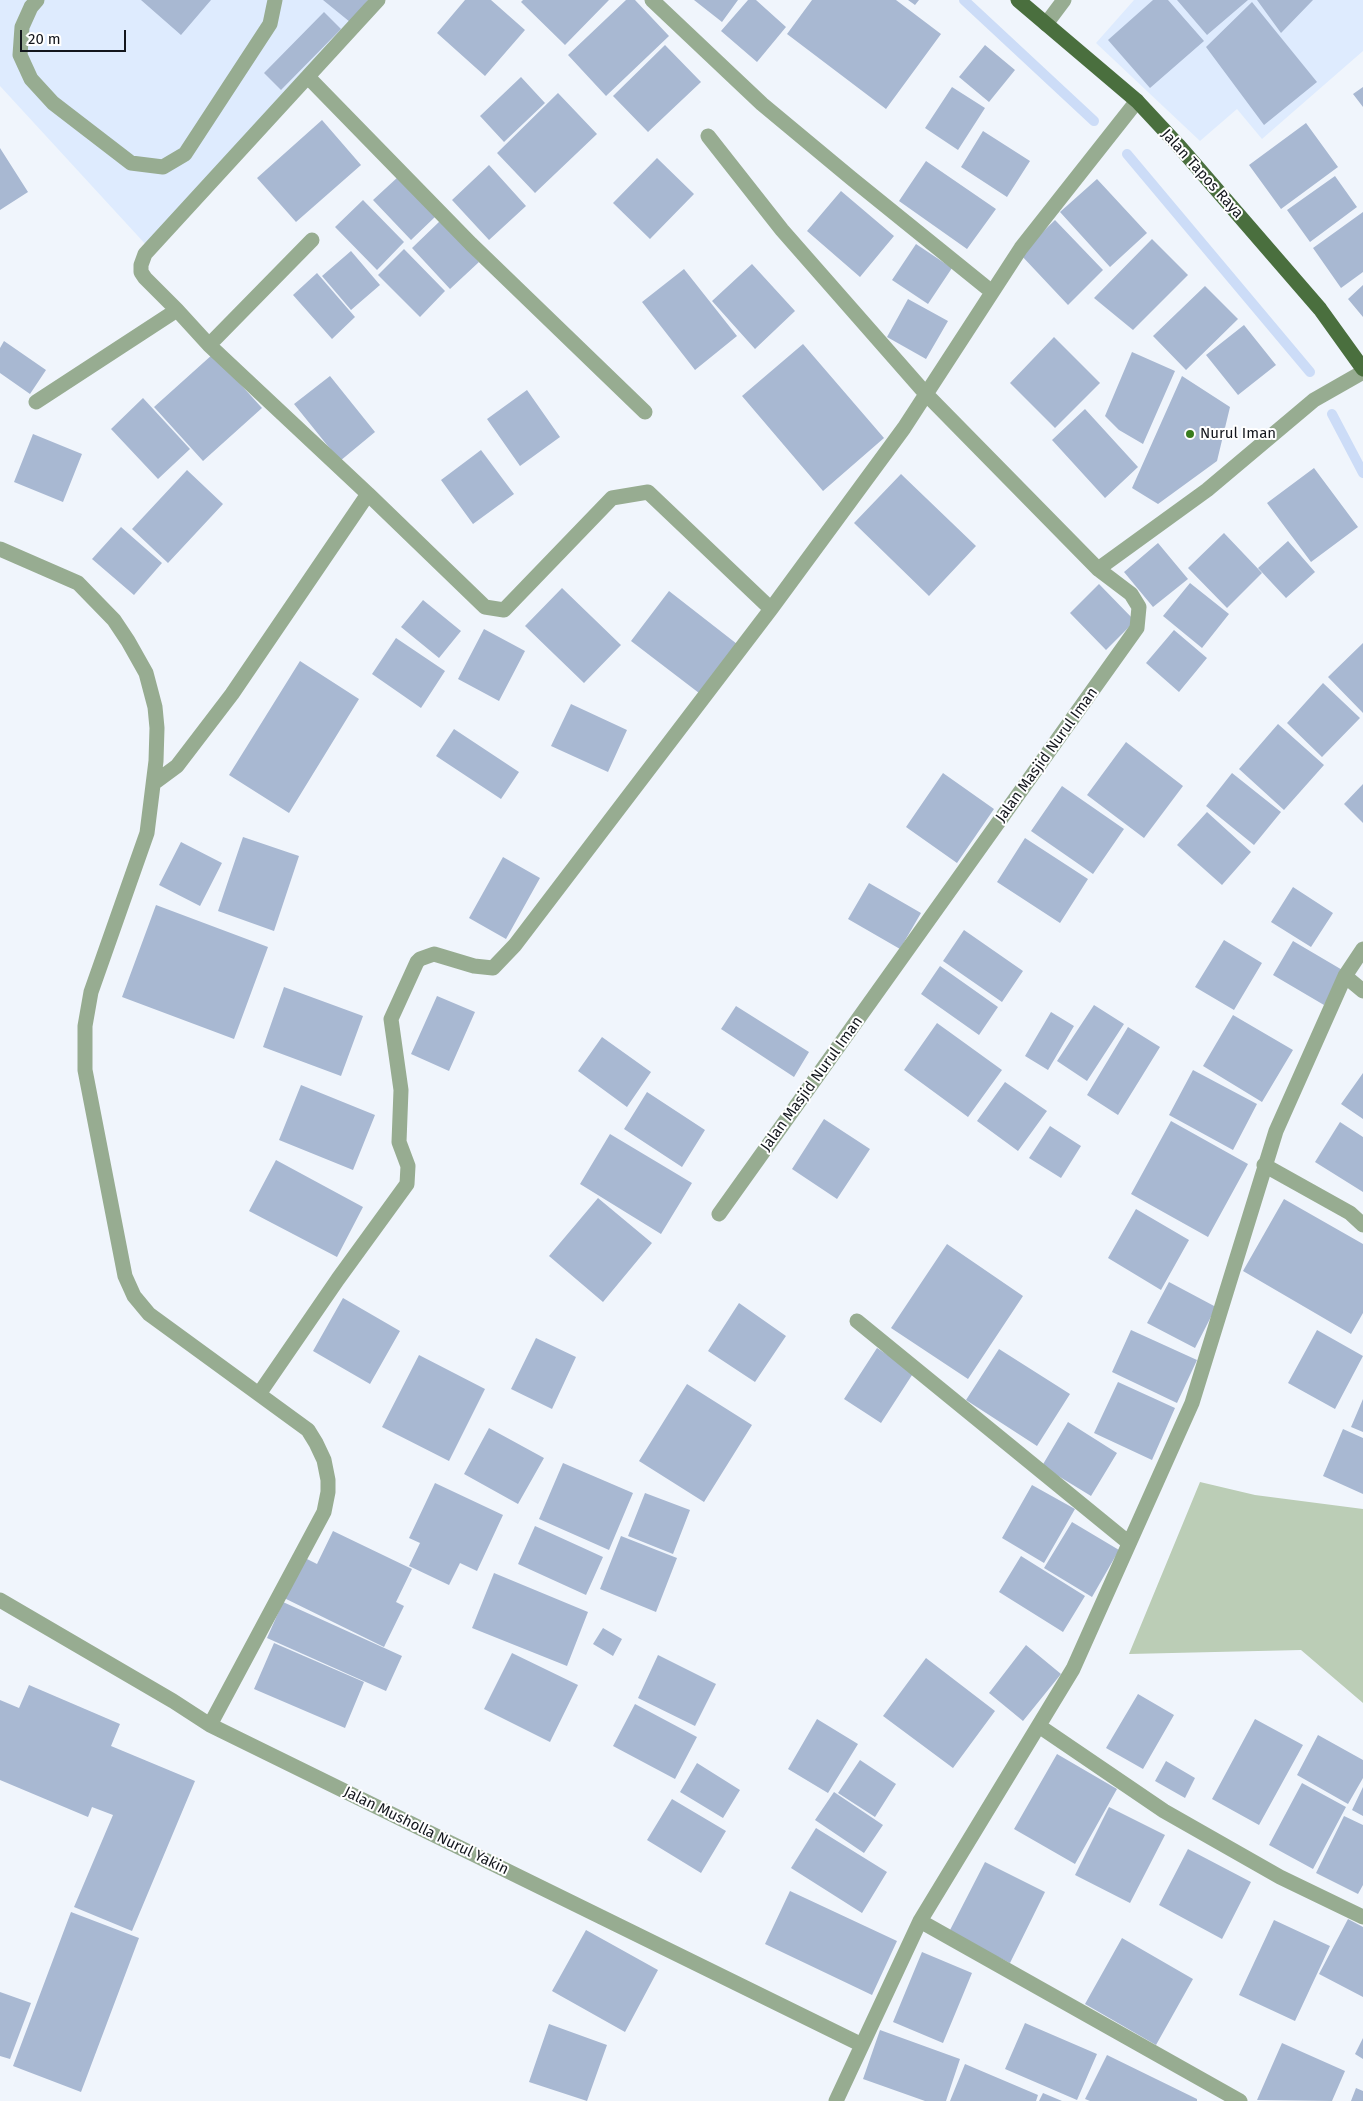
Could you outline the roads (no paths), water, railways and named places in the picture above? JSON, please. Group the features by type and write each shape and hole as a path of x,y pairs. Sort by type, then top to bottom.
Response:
{"main road":[{"name":"Jalan Tapos Raya","path":"1018,0 1137,102 1178,145 1320,309 1363,371"}],"street":[{"path":"38,0 31,7 22,27 20,55 31,79 53,102 131,163 163,167 185,154 270,24 275,0"},
{"path":"378,0 145,254 141,265 141,272 208,345 486,607 504,610 612,498 648,492 771,609"},
{"path":"652,0 762,104 850,178 992,292"},
{"path":"1046,24 1064,0"},
{"path":"308,78 471,244 645,412"},
{"path":"259,1394 407,1184 408,1166 399,1142 400,1090 391,1018 417,962 434,954 474,966 493,968 516,944 771,609 904,428 1021,248 1137,102"},
{"name":"Jalan Masjid Nurul Iman","path":"708,136 782,230 926,394 1098,569 1131,594 1139,608 1137,628 719,1214"},
{"path":"208,345 312,240"},
{"path":"36,402 177,310"},
{"path":"1098,569 1208,490 1314,400 1363,371"},
{"path":"154,783 177,766 232,694 368,494"},
{"path":"0,549 78,583 114,620 128,640 146,673 155,707 157,728 154,783 147,833 90,992 85,1026 85,1070 118,1246 129,1287 140,1306 149,1314 302,1426 316,1443 324,1460 328,1492 324,1512 210,1725"},
{"path":"836,2101 920,1922 1073,1669 1192,1403 1264,1164 1276,1131 1345,976 1363,949"},
{"path":"1345,976 1363,991"},
{"path":"1264,1164 1350,1213 1363,1225"},
{"path":"857,1321 1129,1543"},
{"name":"Jalan Musholla Nurul Yakin","path":"0,1600 174,1701 210,1725 862,2045"},
{"path":"1039,1726 1164,1811 1280,1877 1363,1917"},
{"path":"920,1922 1240,2101"}],"waterway":[{"path":"964,0 1094,121"},
{"path":"1127,154 1310,372"},
{"path":"1332,414 1363,473"}],"place":[{"name":"Nurul Iman","path":"1190,434"}]}
